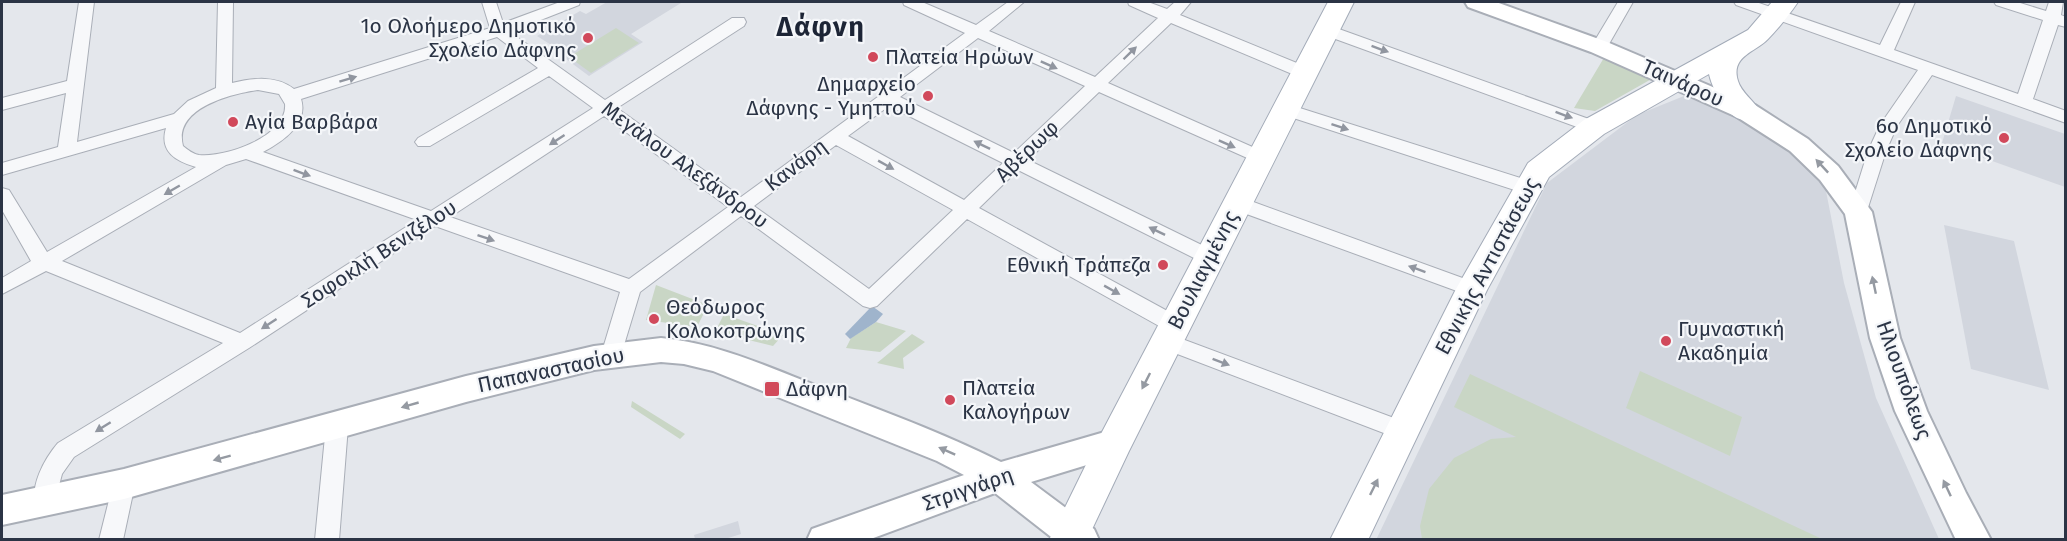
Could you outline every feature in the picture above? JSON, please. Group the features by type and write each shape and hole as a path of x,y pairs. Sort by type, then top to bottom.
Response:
{"main road":[{"name":"Βουλιαγμένης","path":"1074,537 1114,443 1325,29 1341,2"},
{"name":"Ταινάρου","path":"1477,2 1599,46 1746,111 1783,133 1816,159 1850,199 1858,212"},
{"path":"1746,111 1725,84 1723,63 1736,49 1764,29 1780,7"},
{"name":"Εθνικής Αντιστάσεως","path":"1349,540 1472,288 1538,170 1594,127 1736,49"},
{"name":"Ηλιουπόλεως","path":"1858,212 1885,338 1907,401 1954,504 1974,540"},
{"name":"Παπαναστασίου","path":"2,510 124,484 466,389 611,355 661,350 684,352 717,360 948,451 999,477 1074,537"},
{"name":"Στριγγάρη","path":"824,540 999,477 1114,443"}],"street":[{"path":"67,149 86,2"},
{"path":"224,90 227,2"},
{"path":"489,2 499,30"},
{"path":"292,96 499,30 573,2"},
{"path":"910,2 1260,158"},
{"name":"Κανάρη","path":"631,288 1017,2"},
{"path":"1135,2 1303,72"},
{"name":"Αβέρωφ","path":"870,300 1184,2"},
{"path":"1599,46 1625,2"},
{"path":"1742,2 1780,7 1885,52 2066,117"},
{"path":"1885,52 1908,2"},
{"path":"2002,2 2058,14 2024,102"},
{"name":"Σοφοκλή Βενιζέλου","path":"45,501 48,482 56,461 66,450 242,342 738,22"},
{"path":"1325,29 1594,127"},
{"name":"Μεγάλου Αλεξάνδρου","path":"499,30 870,300"},
{"path":"424,142 551,68"},
{"path":"1858,212 1885,133 1929,68"},
{"path":"258,84 272,85 284,89 292,96 294,113 282,132 267,144 247,153 223,160 204,161 188,158 177,151 172,142 173,130 192,107 224,90 258,84"},
{"path":"2,104 75,85"},
{"path":"887,98 1209,257"},
{"path":"1284,110 1527,187"},
{"path":"2,169 181,118"},
{"path":"835,137 966,209 1170,333 1402,432"},
{"path":"247,153 631,288 611,355"},
{"path":"2,287 223,160"},
{"path":"2,195 36,254 46,263 242,342"},
{"path":"1237,203 1472,288"},
{"path":"327,540 337,426"},
{"path":"111,540 124,484"}],"shaded area":[{"name":"1ο Ολοήμερο Δημοτικό Σχολείο Δάφνης","path":"607,2 681,3 631,34 643,42 589,76 554,50 556,48 537,36 580,11 586,14"},
{"name":"Γυμναστική Ακαδημία","path":"1684,96 1712,106 1753,127 1806,161 1826,191 1844,283 1876,398 1939,539 1376,540 1547,183 1637,115"},
{"name":"6ο Δημοτικό Σχολείο Δάφνης","path":"1956,96 2065,134 2065,187 1942,143"},
{"path":"1944,225 2014,241 2049,390 1971,369"},
{"path":"738,521 741,534 725,539 695,539 694,535"}],"green space":[{"path":"616,28 639,43 591,73 569,57"},
{"path":"1605,56 1655,77 1595,111 1574,108"},
{"path":"656,285 708,305 697,327 646,320"},
{"path":"724,314 783,335 773,346 715,332"},
{"path":"876,322 906,331 880,352 846,348 851,338"},
{"path":"912,334 925,342 903,358 904,369 877,363"},
{"path":"1640,371 1742,417 1730,456 1626,408"},
{"path":"1470,374 1822,539 1422,539 1420,526 1429,489 1454,458 1491,439 1516,437 1454,407"},
{"path":"632,401 685,434 680,439 631,407"}],"water":[{"path":"872,306 883,314 876,322 850,339 845,334"}],"place":[{"name":"1ο Ολοήμερο Δημοτικό Σχολείο Δάφνης","path":"588,38"},
{"name":"Πλατεία Ηρώων","path":"873,57"},
{"name":"Δημαρχείο Δάφνης - Υμηττού","path":"928,96"},
{"name":"Αγία Βαρβάρα","path":"233,122"},
{"name":"6ο Δημοτικό Σχολείο Δάφνης","path":"2004,138"},
{"name":"Εθνική Τράπεζα","path":"1163,265"},
{"name":"Θεόδωρος Κολοκοτρώνης","path":"654,319"},
{"name":"Γυμναστική Ακαδημία","path":"1666,341"},
{"name":"Δάφνη","path":"772,389"},
{"name":"Πλατεία Καλογήρων","path":"950,400"}],"district":[{"name":"Δάφνη","path":"821,27"}]}
